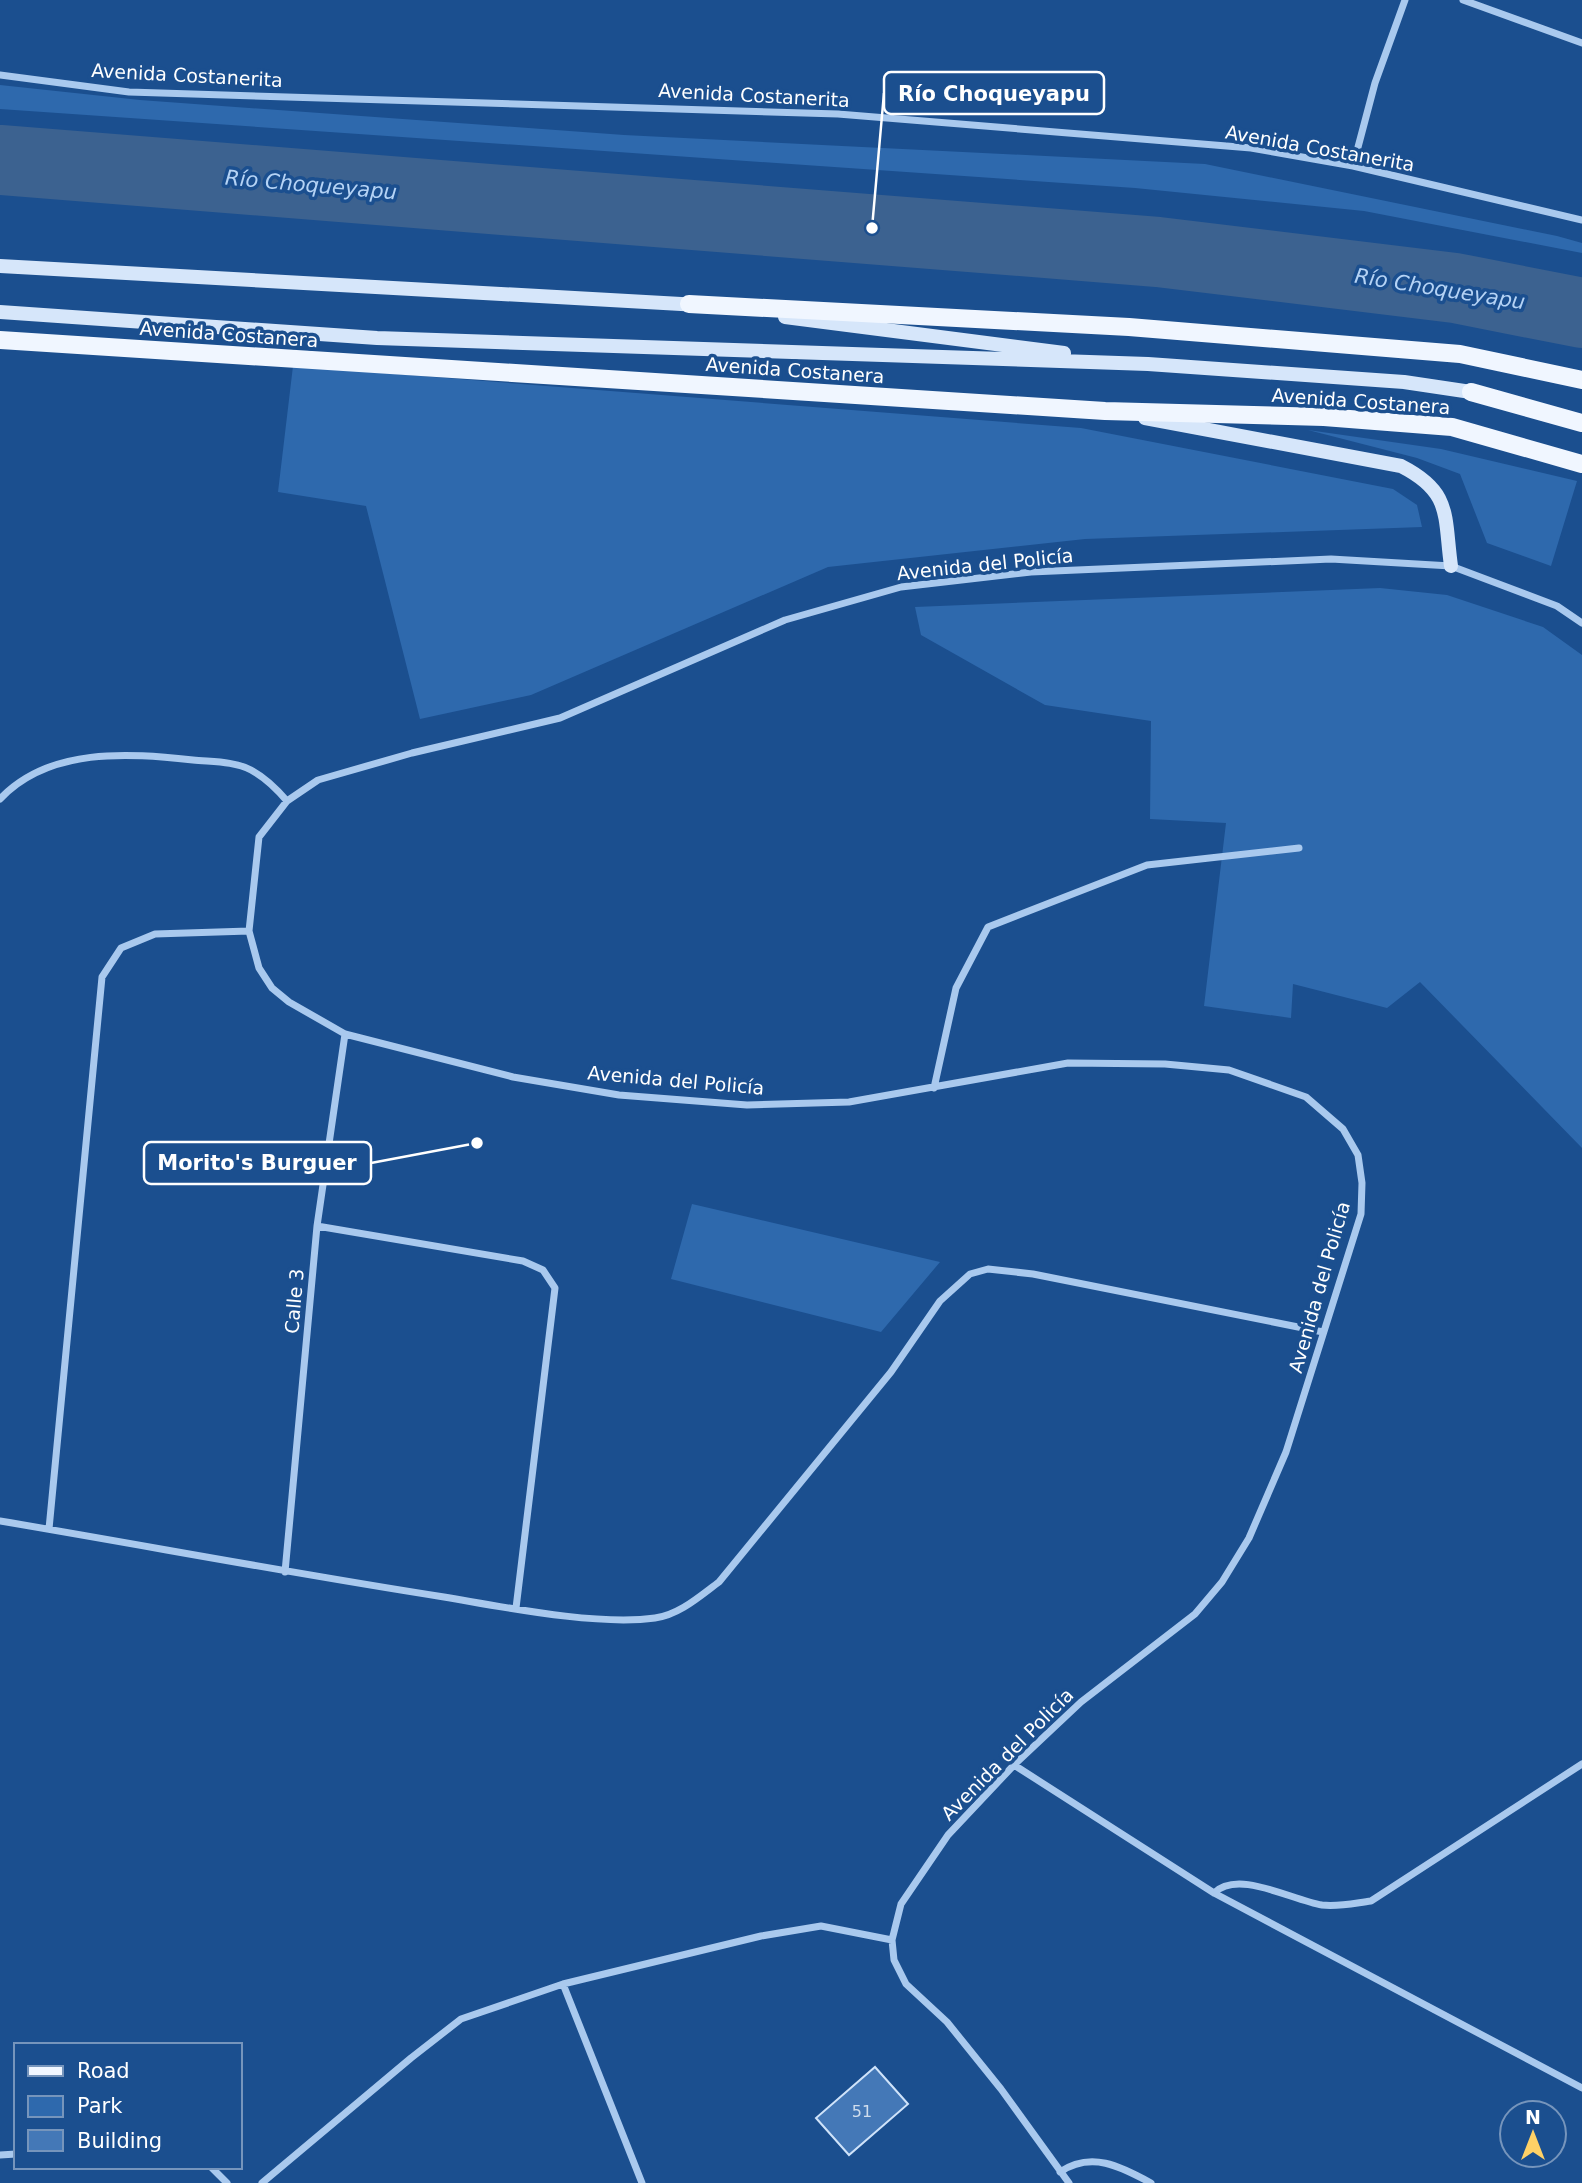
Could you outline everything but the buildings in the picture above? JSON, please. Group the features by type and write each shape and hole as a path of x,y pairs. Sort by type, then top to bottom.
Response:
{"main road":[{"path":"0,266 1129,327 1460,354 1582,380"},
{"path":"689,304 1148,364"},
{"path":"0,312 377,338 1148,364 1404,382 1471,392 1582,423"},
{"name":"Avenida Costanera","path":"0,340 1105,411 1324,417 1452,427 1582,464"},
{"path":"1105,411 1401,466 1423,477 1438,492 1451,566"}],"street":[{"path":"1353,166 1375,83 1405,0"},
{"path":"1463,0 1582,43"},
{"name":"Avenida Costanerita","path":"0,75 129,92 838,114 1251,148 1353,166 1582,220"},
{"name":"Avenida del Policía","path":"1069,2183 947,2022 906,1984 894,1960 892,1940 901,1904 948,1835 1014,1765 1081,1702 1195,1614 1222,1582 1249,1538 1286,1452 1361,1214 1362,1183 1358,1155 1343,1129 1306,1097 1229,1070 1165,1064 1068,1063 849,1102 747,1105 619,1095 513,1077 345,1034 289,1002 272,988 259,968 249,931 259,837 287,801 318,780 412,753 559,718 785,620 901,587 1031,572 1331,559 1451,566 1557,606 1582,623"},
{"path":"0,799 36,772 68,761 104,756 160,756 249,768 272,783 287,801"},
{"path":"934,1088 956,988 988,927 1147,865 1298,848"},
{"path":"50,1529 102,977 121,948 155,934 249,931"},
{"name":"Calle 3","path":"285,1572 317,1226 345,1034"},
{"path":"317,1226 523,1261 543,1270 555,1288 516,1608"},
{"path":"0,1521 285,1572 516,1608 621,1620 657,1618 688,1605 719,1582 891,1372 940,1301 970,1273 988,1269 1033,1273 1143,1293 1323,1332"},
{"path":"1214,1893 1223,1884 1241,1883 1320,1904 1337,1906 1371,1900 1582,1764"},
{"path":"1014,1765 1214,1893 1582,2088"},
{"path":"262,2183 461,2019 563,1984 646,1962 821,1926 892,1940"},
{"path":"563,1984 642,2183"},
{"path":"1060,2172 1075,2162 1094,2161 1128,2170 1151,2183"},
{"path":"213,2169 227,2183"}],"green space":[{"path":"0,85 140,100 624,135 1205,164 1557,236 1582,243 1582,253 1364,211 1135,188 0,109"},
{"path":"293,366 1081,428 1393,489 1417,505 1422,527 1085,539 828,567 531,695 420,719 366,506 278,492"},
{"path":"1308,430 1441,449 1577,481 1551,566 1487,543 1460,474 1417,458"},
{"path":"1380,588 1447,595 1543,627 1582,655 1582,1148 1420,982 1387,1008 1293,984 1291,1018 1204,1006 1226,823 1150,819 1151,721 1045,705 921,635 915,607"},
{"path":"692,1204 940,1262 881,1332 671,1279"}],"waterway":[{"name":"Río Choqueyapu","path":"0,160 1158,252 1455,288 1582,313"}],"place":[{"name":"Río Choqueyapu","path":"872,228"},
{"name":"Morito's Burguer","path":"477,1143"}]}
